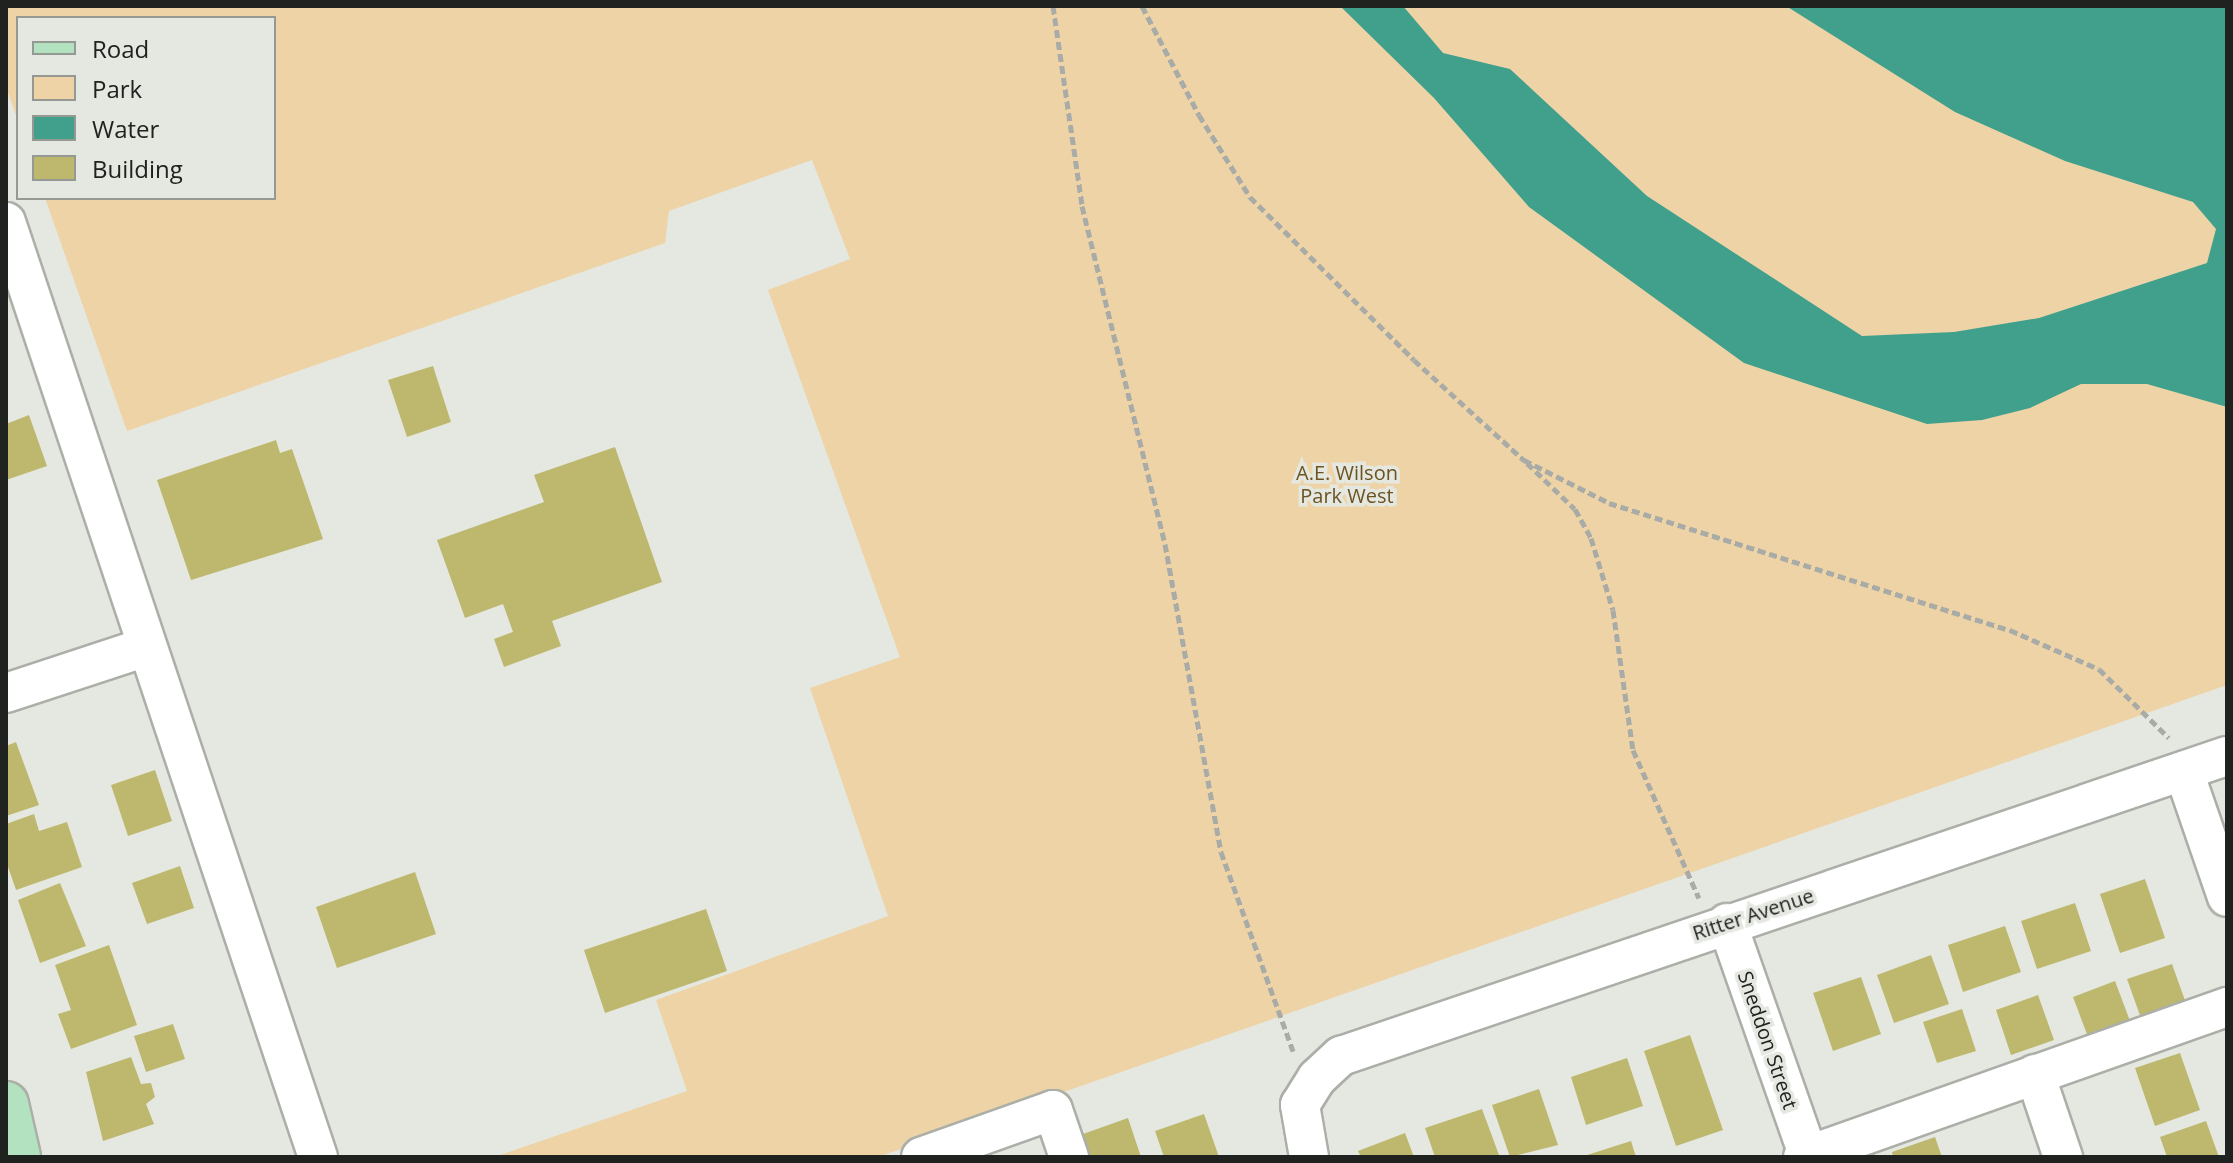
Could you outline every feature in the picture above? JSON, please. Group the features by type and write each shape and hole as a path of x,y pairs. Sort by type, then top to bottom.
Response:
{"main road":[{"path":"6,1104 18,1157"}],"street":[{"path":"6,222 318,1157"},
{"path":"6,693 146,647"},
{"name":"Ritter Avenue","path":"1309,1092 1341,1056 1718,925 2227,756"},
{"path":"2184,772 2227,897"},
{"name":"Sneddon Street","path":"1718,925 1807,1156"},
{"path":"1807,1156 2227,1007"},
{"path":"2035,1074 2063,1157"},
{"path":"1309,1092 1309,1157"},
{"path":"921,1157 1053,1110 1069,1157"}],"path":[{"path":"1053,6 1082,206 1165,544 1221,852 1309,1092"},
{"path":"1142,6 1199,115 1250,197 1403,349 1575,509 1591,538 1613,610 1633,750 1718,925"},
{"path":"1524,460 1609,503 2010,630 2099,669 2170,739 2184,772"}],"green space":[{"name":"A.E. Wilson Park West","path":"6,6 2227,6 2227,685 878,1157 494,1157 687,1091 656,1000 888,916 810,688 900,657 768,290 850,259 812,160 669,211 665,243 127,431 46,200 276,200 276,16 16,16 16,115 6,87"}],"water":[{"path":"1340,6 1403,6 1443,53 1510,69 1647,196 1862,336 1954,332 2039,318 2207,263 2216,229 2193,202 2065,161 1955,112 1786,6 2227,6 2227,407 2147,384 2081,384 2030,408 1982,420 1927,424 1744,363 1529,207 1434,98"}],"building":[{"path":"433,366 451,422 407,437 388,380"},
{"path":"29,415 47,466 6,480 6,424"},
{"path":"276,440 280,453 292,449 323,539 191,580 157,480"},
{"path":"615,447 662,582 552,621 561,646 504,667 494,639 513,632 503,604 465,618 437,540 544,502 534,475"},
{"path":"16,742 39,805 6,816 6,746"},
{"path":"155,770 172,821 128,836 111,785"},
{"path":"34,814 39,831 67,822 82,867 16,890 6,861 6,824"},
{"path":"180,866 194,908 147,924 132,883"},
{"path":"415,872 436,934 337,968 316,907"},
{"path":"2145,879 2165,938 2120,953 2100,894"},
{"path":"60,883 86,946 40,963 18,900"},
{"path":"2075,903 2091,951 2037,969 2021,921"},
{"path":"706,909 727,971 605,1013 584,950"},
{"path":"2005,926 2021,972 1963,992 1948,945"},
{"path":"109,945 137,1025 71,1049 58,1014 71,1010 55,965"},
{"path":"1931,955 1949,1004 1894,1023 1877,975"},
{"path":"2172,964 2187,1006 2142,1021 2127,979"},
{"path":"1861,977 1881,1034 1833,1051 1813,993"},
{"path":"2115,981 2130,1021 2088,1037 2073,997"},
{"path":"2038,995 2054,1040 2011,1055 1996,1010"},
{"path":"1962,1009 1976,1051 1937,1063 1923,1022"},
{"path":"173,1024 185,1059 146,1072 134,1036"},
{"path":"1690,1035 1723,1130 1676,1146 1644,1051"},
{"path":"2180,1053 2200,1110 2155,1126 2135,1068"},
{"path":"131,1057 141,1084 151,1083 155,1097 146,1104 154,1124 103,1141 86,1072"},
{"path":"1627,1058 1643,1106 1586,1125 1571,1077"},
{"path":"1539,1089 1558,1145 1510,1157 1492,1105"},
{"path":"1482,1109 1499,1155 1435,1157 1425,1128"},
{"path":"1204,1114 1219,1157 1164,1157 1155,1131"},
{"path":"1128,1118 1141,1157 1091,1157 1083,1134"},
{"path":"2206,1121 2219,1157 2167,1157 2160,1137"},
{"path":"1405,1133 1414,1157 1361,1157 1358,1151"},
{"path":"1935,1137 1942,1157 1893,1157 1892,1152"},
{"path":"1631,1141 1636,1157 1584,1156"}]}
